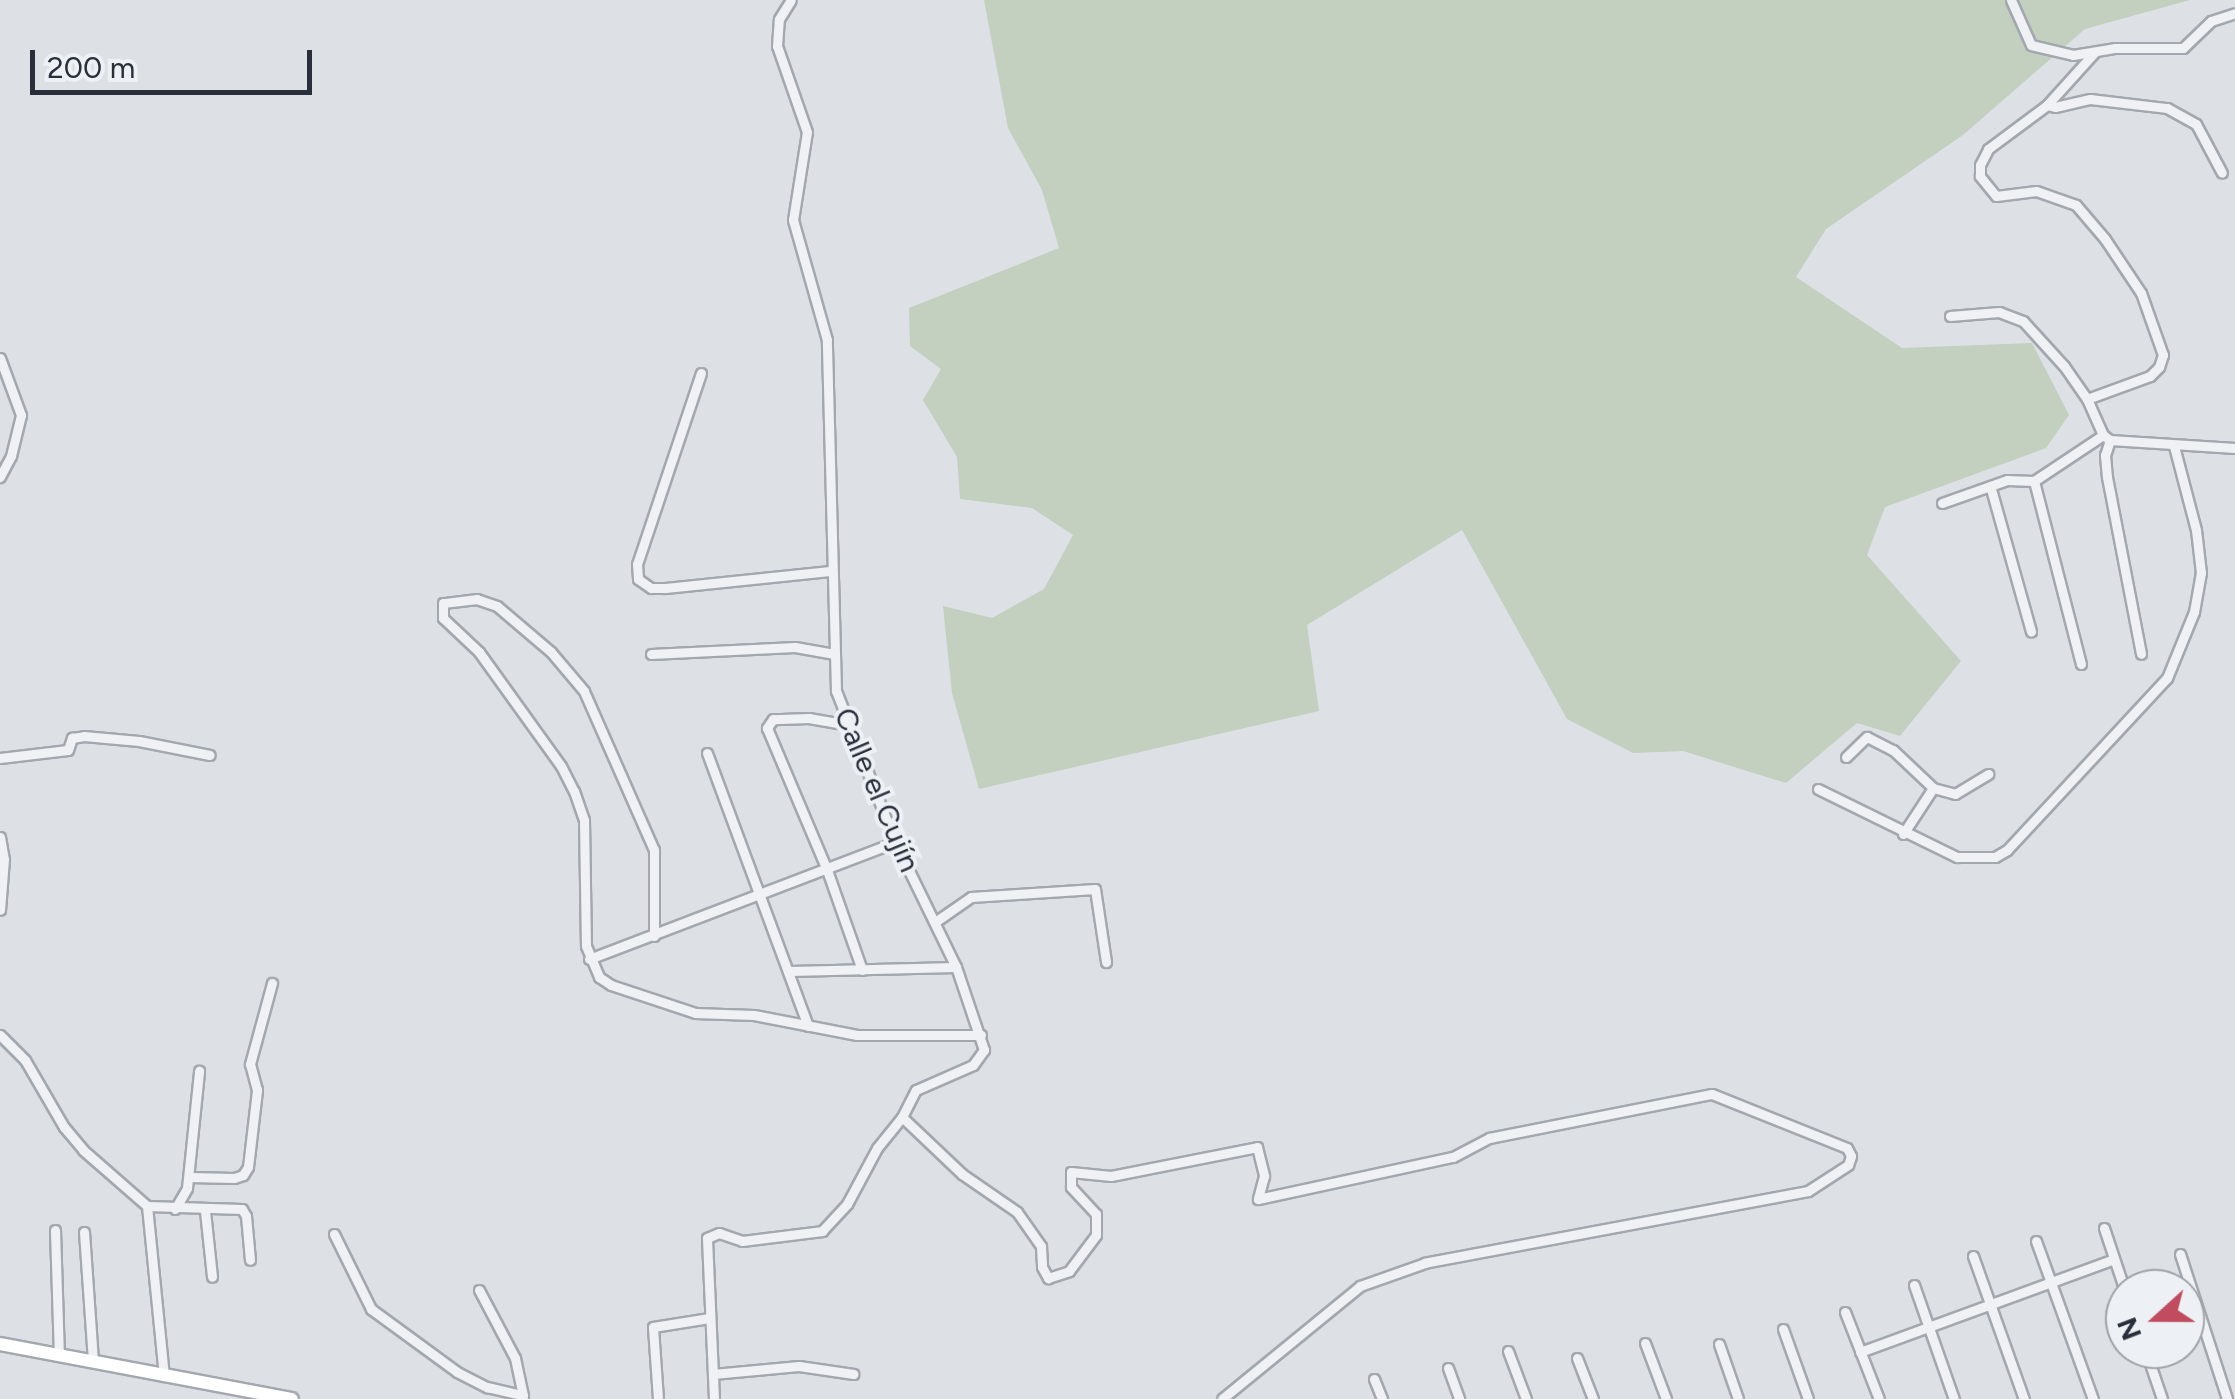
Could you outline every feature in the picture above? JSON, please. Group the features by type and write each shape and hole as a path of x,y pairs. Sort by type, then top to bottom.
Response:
{"main road":[{"path":"0,1344 292,1399"}],"street":[{"name":"Calle el Cujín","path":"791,0 779,19 776,37 780,63 807,132 793,220 827,340 830,571 839,706 895,842 956,967 981,1035"},
{"path":"2010,0 2031,45 2073,55 2115,48 2183,48 2211,21 2235,13"},
{"path":"2087,399 2150,376 2163,356 2141,293 2105,239 2076,205 2036,191 1996,196 1980,176 1980,164 1988,149 2047,104 2094,53"},
{"path":"2047,104 2055,107 2090,98 2167,108 2196,124 2222,174"},
{"path":"1950,316 1999,312 2023,322 2045,341 2087,399 2106,438 2107,477 2141,654"},
{"path":"0,358 21,415 11,456 0,476"},
{"path":"701,373 637,564 638,579 651,588 665,588 830,571"},
{"path":"1942,503 2007,480 2034,481 2106,438 2235,448"},
{"path":"1818,789 1956,857 1994,857 2007,850 2167,678 2194,612 2201,572 2196,530 2174,446"},
{"path":"2034,481 2081,664"},
{"path":"1991,488 2031,631"},
{"path":"654,936 654,850 584,690 552,652 497,606 477,600 443,603 443,618 480,652 561,766 574,791 584,820 589,959 599,977 611,986 696,1012 754,1016 894,1037 981,1035 984,1050 977,1062 919,1087 902,1117 876,1148 847,1204 822,1230 742,1241 711,1234 705,1245 714,1399"},
{"path":"651,654 795,647 834,654"},
{"path":"850,725 809,718 767,722 827,870 862,970"},
{"path":"0,758 68,750 72,738 84,736 139,740 210,755"},
{"path":"1846,757 1867,737 1893,750 1933,788 1955,794 1988,774"},
{"path":"706,752 808,1026"},
{"path":"1904,834 1933,788"},
{"path":"0,837 4,859 0,910"},
{"path":"589,959 895,842"},
{"path":"935,922 971,897 1096,889 1106,962"},
{"path":"790,971 956,967"},
{"path":"189,1177 234,1178 243,1175 248,1167 257,1090 250,1064 272,983"},
{"path":"0,1035 25,1060 83,1150 147,1206 206,1211 238,1208 244,1212 250,1260"},
{"path":"175,1209 189,1177 198,1071"},
{"path":"902,1117 962,1174 1017,1212 1041,1246 1042,1267 1048,1278 1070,1272 1096,1235 1096,1214 1071,1187 1067,1176 1071,1172 1111,1176 1257,1147 1264,1176 1258,1199 1453,1156 1488,1138 1712,1094 1847,1148 1851,1156 1848,1165 1808,1191 1425,1264 1360,1286 1222,1399"},
{"path":"147,1206 164,1376"},
{"path":"206,1211 212,1277"},
{"path":"2104,1228 2117,1269"},
{"path":"55,1230 59,1354"},
{"path":"84,1232 93,1361"},
{"path":"334,1234 371,1309 457,1372 487,1387 524,1397 515,1358 480,1290"},
{"path":"2036,1241 2093,1399"},
{"path":"2180,1254 2227,1399"},
{"path":"1974,1256 2024,1399"},
{"path":"1860,1352 2114,1259"},
{"path":"1914,1285 1954,1399"},
{"path":"1845,1312 1879,1399"},
{"path":"658,1399 653,1327 709,1318"},
{"path":"1783,1330 1808,1399"},
{"path":"1644,1343 1666,1399"},
{"path":"1718,1344 1738,1399"},
{"path":"1508,1350 1526,1399"},
{"path":"1577,1358 1594,1399"},
{"path":"712,1374 799,1366 853,1374"},
{"path":"1448,1368 1459,1399"},
{"path":"2152,1369 2162,1399"},
{"path":"1374,1379 1382,1399"}],"green space":[{"path":"984,0 2190,0 2085,29 1963,135 1826,229 1796,277 1902,348 2032,343 2069,415 2046,448 1885,507 1867,555 1961,661 1900,736 1857,723 1786,783 1683,751 1633,753 1567,719 1462,530 1307,625 1319,711 979,789 952,693 943,606 992,618 1044,589 1073,535 1032,508 960,499 957,457 923,400 941,369 910,346 909,308 1059,248 1042,190 1008,128"}]}
